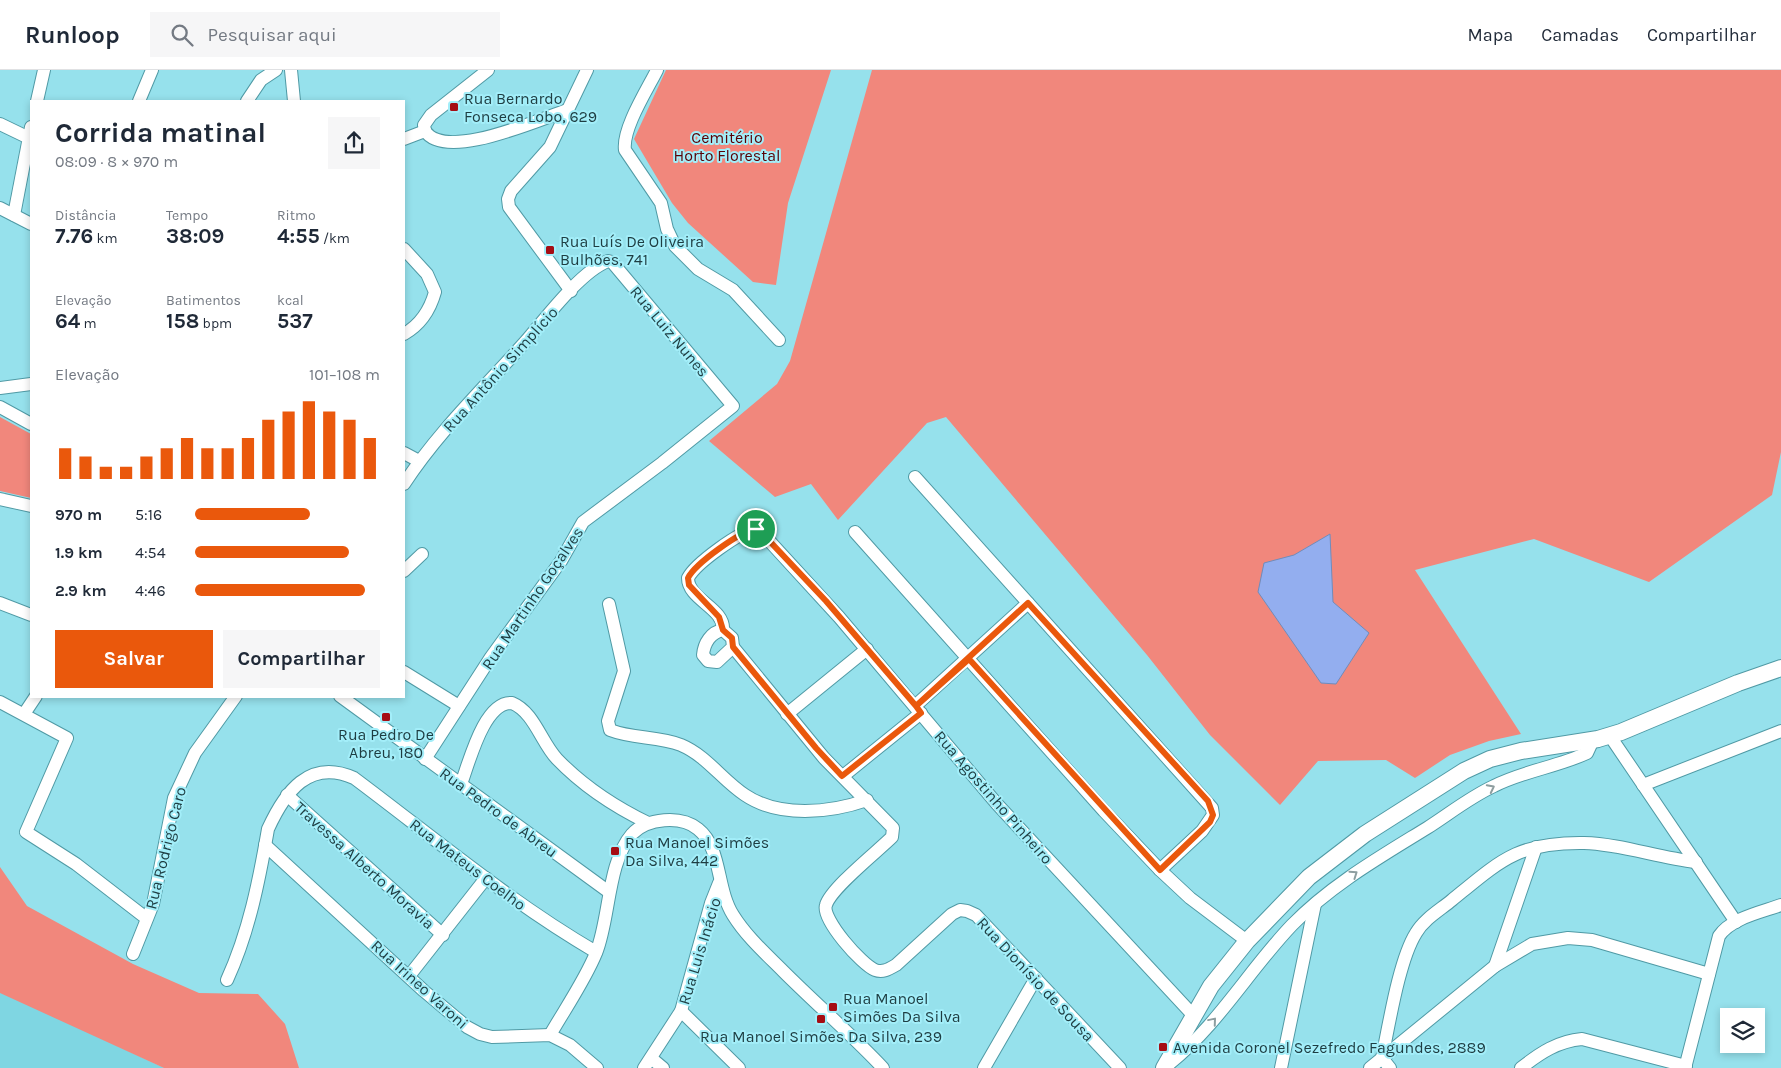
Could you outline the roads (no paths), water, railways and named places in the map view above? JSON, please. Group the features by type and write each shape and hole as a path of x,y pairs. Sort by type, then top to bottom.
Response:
{"main road":[{"path":"1164,1067 1211,986 1247,941 1309,877 1365,834 1464,771 1490,759 1521,751 1610,736 1781,668"}],"street":[{"path":"37,100 44,70"},
{"path":"139,100 152,70"},
{"path":"248,100 261,80 276,70"},
{"path":"291,70 294,100"},
{"path":"488,70 431,115 424,125 428,136 442,141 461,141 507,132 568,110"},
{"path":"571,291 520,224 509,207 508,199 511,191 550,147 587,70"},
{"path":"657,70 630,127 624,144 625,150 661,203 667,229 675,246 698,269 733,290 779,340"},
{"path":"0,124 30,133 14,215"},
{"path":"405,139 425,131"},
{"path":"0,208 30,223"},
{"path":"405,250 427,274 434,292 430,306 418,324 405,333"},
{"name":"Rua Antônio Simplício","path":"405,482 419,461 571,291 605,262"},
{"name":"Rua Luiz Nunes","path":"605,262 612,262 733,406"},
{"path":"0,388 30,384"},
{"name":"Rua Martinho Goçalves","path":"425,759 491,657 561,561 583,522 662,464 733,406"},
{"path":"0,407 30,423"},
{"path":"405,454 419,461"},
{"path":"915,477 1212,808 1213,815 1202,831 1160,870"},
{"path":"0,499 30,506"},
{"name":"Rua Agostinho Pinheiro","path":"723,630 719,617 692,588 688,578 700,564 740,535 753,529 759,530 867,649 997,804 1194,1014"},
{"path":"855,532 1160,870 1185,894 1247,941"},
{"path":"405,570 422,554"},
{"path":"842,776 918,710 980,646 1028,603"},
{"path":"0,604 30,615"},
{"path":"609,604 624,671 608,721 610,730 682,745 709,763 744,794 772,807 793,810 839,808 867,800"},
{"path":"733,647 717,662 708,661 704,658 703,649 706,643 712,635 723,630 732,638 733,647 787,714 842,776 867,800"},
{"path":"787,714 867,649"},
{"path":"405,673 459,706"},
{"path":"24,714 35,698"},
{"name":"Rua Rodrigo Caro","path":"133,954 157,887 174,798 195,753 235,698"},
{"name":"Rua Pedro de Abreu","path":"343,698 609,892"},
{"path":"0,702 67,738 26,832 76,864 146,918"},
{"path":"460,784 488,718 500,706 512,703 524,709 543,741 570,771 610,801 648,823"},
{"path":"1643,784 1781,731"},
{"path":"1610,736 1736,922"},
{"path":"1164,1067 1204,1031 1292,925 1315,904 1385,852 1480,793 1513,778 1544,770 1587,753 1592,740"},
{"name":"Rua Mateus Coelho","path":"287,795 305,778 319,772 342,773 354,778 486,878 549,923 596,952"},
{"path":"227,980 240,952 250,917 268,829 287,795"},
{"name":"Travessa Alberto Moravia","path":"287,795 443,936"},
{"name":"Rua Dionísio de Sousa","path":"867,800 893,828 892,837 830,897 826,905 827,918 832,926 866,963 874,970 887,970 896,965 952,914 960,910 967,910 976,915 1120,1068"},
{"path":"597,1068 570,1045 550,1035 596,952 609,892 626,844 633,834 648,823 676,821 698,829 710,842 725,901 743,930 876,1065"},
{"path":"1386,1063 1400,980 1416,933 1423,924 1504,858 1536,847 1556,843 1608,845 1696,862"},
{"name":"Rua Irineo Varoni","path":"265,846 410,976 449,1014 480,1034 512,1038 550,1035"},
{"path":"1495,966 1536,847"},
{"path":"410,976 443,936 486,878"},
{"name":"Rua Luis Inácio","path":"648,1063 681,1011 711,904 719,883"},
{"path":"1281,1068 1315,904"},
{"path":"1521,1068 1553,1045 1568,1040 1582,1039 1685,1067 1719,936 1724,929 1736,922 1781,905"},
{"path":"1370,1068 1386,1063 1495,966 1532,944 1568,938 1592,940 1626,948 1709,974"},
{"path":"984,1068 1036,978"},
{"path":"681,1011 739,1068"},
{"path":"648,1063 663,1068"}],"place":[{"name":"Rua Bernardo Fonseca Lobo, 629","path":"454,107"},
{"name":"Rua Luís De Oliveira Bulhões, 741","path":"550,250"},
{"name":"Rua Pedro De Abreu, 180","path":"386,717"},
{"name":"Rua Manoel Simões Da Silva, 442","path":"615,851"},
{"name":"Rua Manoel Simões Da Silva","path":"833,1007"},
{"name":"Rua Manoel Simões Da Silva, 239","path":"821,1019"},
{"name":"Avenida Coronel Sezefredo Fagundes, 2889","path":"1163,1047"}],"park label":[{"name":"Cemitério Horto Florestal","path":"727,146"}]}
